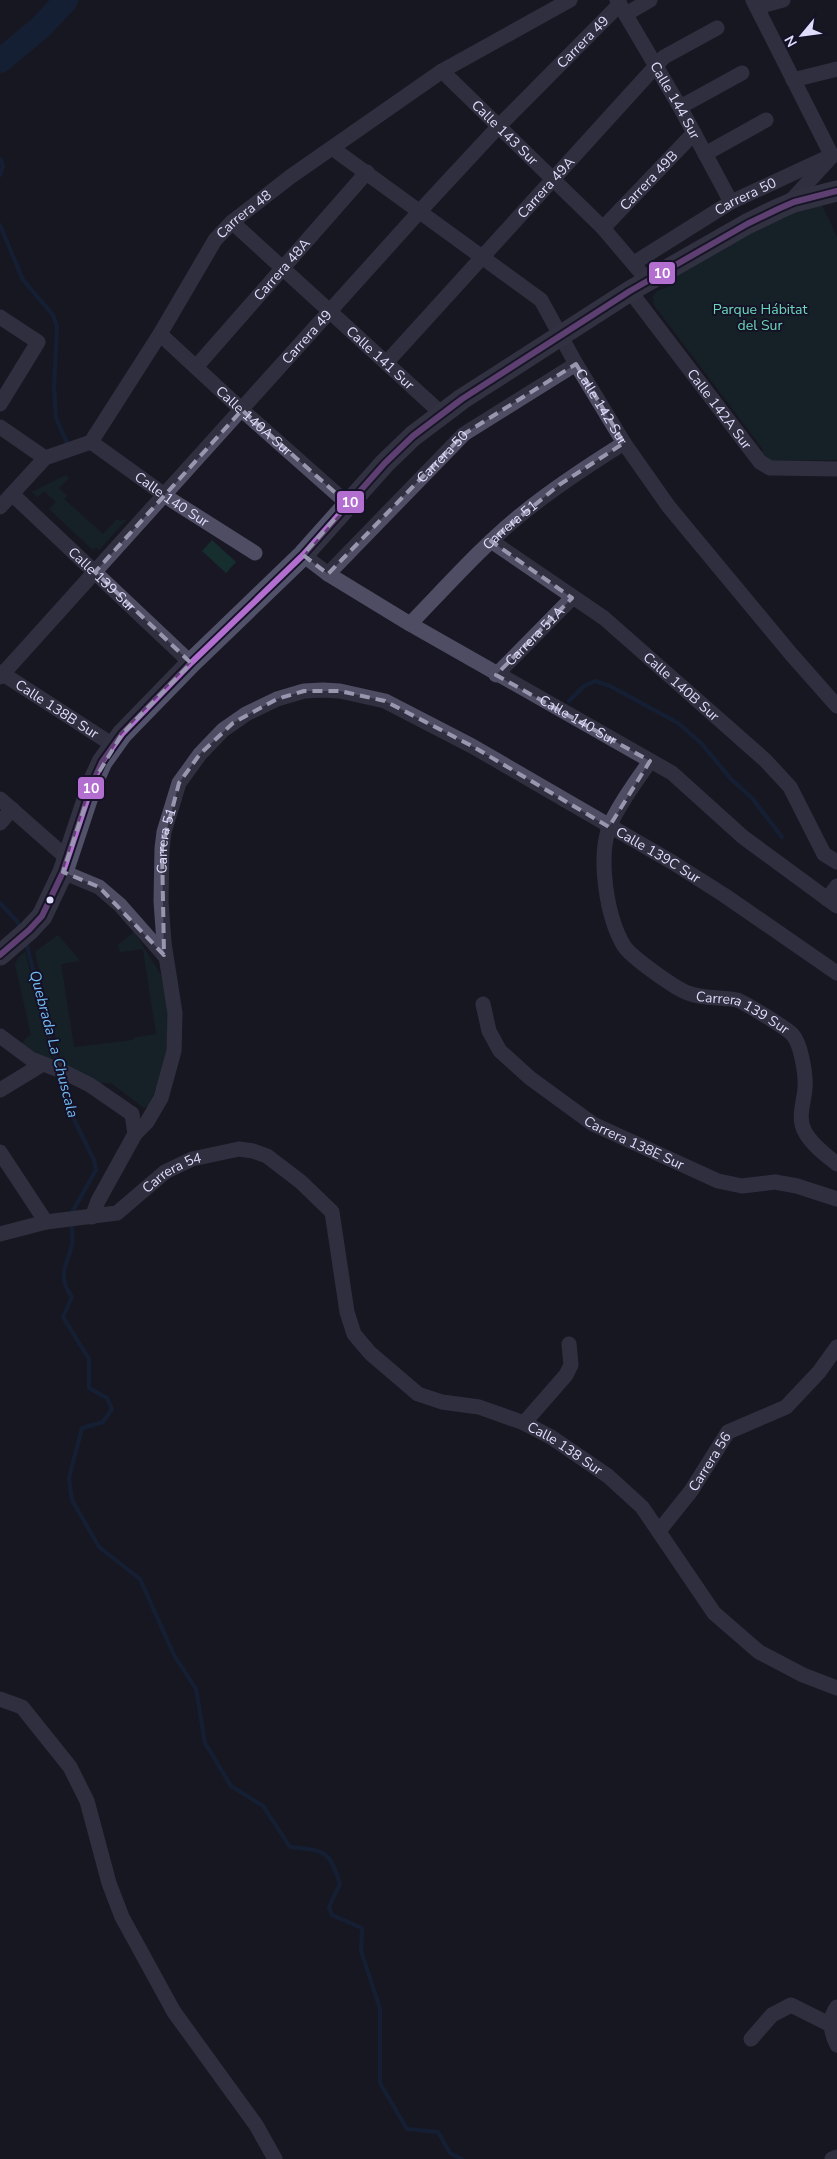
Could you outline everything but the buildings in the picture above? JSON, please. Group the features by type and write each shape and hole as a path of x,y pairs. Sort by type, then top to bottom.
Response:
{"main road":[{"name":"Carrera 50","path":"5,951 42,916 56,889 65,865 92,782 113,745 191,663 303,555 348,504 413,436 442,413 639,286 747,224 786,205 837,191"}],"street":[{"name":"Carrera 48","path":"91,442 160,334 215,240 232,222 368,122 442,72 570,0"},
{"name":"Carrera 49","path":"1,674 498,127 621,6 650,0"},
{"path":"783,0 755,4 793,80 834,155 786,205"},
{"name":"Calle 144 Sur","path":"621,6 657,66 731,202"},
{"name":"Carrera 49A","path":"387,362 664,57 716,28"},
{"path":"793,80 837,70"},
{"name":"Calle 143 Sur","path":"442,72 603,228 634,263 639,286"},
{"path":"680,108 742,73"},
{"path":"705,154 766,120"},
{"name":"Carrera 49B","path":"603,228 694,133"},
{"name":"Calle 142 Sur","path":"332,148 541,300 576,364 624,443 669,506 790,654 837,706"},
{"name":"Carrera 50","path":"634,263 731,202 834,155"},
{"name":"Carrera 48A","path":"196,367 367,172"},
{"name":"Calle 141 Sur","path":"232,222 442,413"},
{"name":"Calle 142A Sur","path":"639,286 760,462 770,468 837,468"},
{"path":"0,317 38,342 0,404"},
{"name":"Calle 140A Sur","path":"160,334 348,504"},
{"name":"Carrera 50","path":"328,574 464,434 576,364"},
{"path":"0,427 45,458"},
{"path":"0,507 45,458 91,442"},
{"name":"Calle 140 Sur","path":"91,442 164,495 256,553"},
{"name":"Carrera 51","path":"410,624 491,541 559,485 624,443"},
{"name":"Calle 139 Sur","path":"12,494 191,663"},
{"name":"Calle 140B Sur","path":"491,541 604,618 765,760 790,787 824,854 837,862"},
{"name":"Calle 140 Sur","path":"303,555 328,574 496,675 672,773 743,837 832,903"},
{"name":"Carrera 51A","path":"496,675 572,598"},
{"name":"Calle 138B Sur","path":"1,674 113,745"},
{"name":"Carrera 51","path":"85,1218 98,1201 135,1134 147,1122 161,1098 174,1051 175,1013 164,955 161,901 162,848 164,832 180,783 200,754 223,730 246,714 277,699 304,691 340,691 385,701 472,746"},
{"name":"Calle 139C Sur","path":"472,746 672,862 724,895 837,973"},
{"name":"Carrera 139 Sur","path":"650,761 624,798 609,827 604,862 605,885 611,913 624,947 635,958 688,993 740,1001 792,1034 800,1049 805,1081 801,1118 804,1132 816,1146 837,1164"},
{"path":"0,799 12,809 65,865 99,887 120,905 164,955"},
{"path":"0,823 12,809"},
{"path":"832,903 837,886"},
{"name":"Carrera 138E Sur","path":"483,1004 489,1032 500,1051 530,1078 593,1124 718,1181 742,1186 775,1182 797,1186 837,1199"},
{"path":"0,1036 48,1066 90,1085 132,1114 135,1134"},
{"path":"0,1079 48,1066"},
{"path":"0,1090 48,1066"},
{"name":"Carrera 54","path":"0,1234 53,1221 117,1213 177,1165 192,1159 239,1149 267,1156 301,1182 332,1212"},
{"path":"0,1152 53,1221"},
{"name":"Calle 138 Sur","path":"332,1212 347,1312 354,1334 370,1353 418,1394 442,1402 479,1407 524,1423 550,1437 608,1476 642,1507 714,1613 759,1652 803,1675 837,1688"},
{"path":"524,1423 566,1375 571,1365 569,1344"},
{"name":"Carrera 56","path":"659,1531 691,1491 728,1432 786,1407 836,1352"},
{"path":"0,1699 22,1706 70,1767 87,1801 108,1883 122,1917 174,2012 256,2125 275,2159"},
{"path":"751,2039 772,2015 791,2005 831,2025"},
{"path":"837,2007 834,2011 831,2025 837,2045"},
{"path":"832,2159 837,2157"}],"highlighted area":[{"path":"576,364 624,443 559,485 491,541 572,598 496,675 650,761 609,827 472,746 385,701 340,691 304,691 277,699 233,723 200,754 179,783 162,848 164,955 99,887 63,872 93,782 122,734 191,663 95,572 242,410 348,504 303,555 328,574 464,434"}],"green space":[{"name":"Parque Hábitat del Sur","path":"821,203 837,237 837,460 768,461 760,453 763,451 762,448 654,305 653,296 657,291 671,286 677,274 778,219"},
{"path":"66,475 69,478 59,488 67,496 64,499 103,534 117,519 120,521 127,519 99,550 96,547 93,550 49,509 56,502 44,491 37,497 32,492"},
{"path":"212,540 236,562 226,573 202,551"},
{"path":"134,932 161,975 169,1007 170,1055 149,1105 144,1108 111,1083 90,1083 63,1069 35,952 58,935 78,958 79,961 61,964 74,1047 133,1040 133,1038 156,1034 143,949 120,952 118,945"},
{"path":"25,952 53,1064 22,1044 31,1035 15,964"}],"waterway":[{"path":"0,61 41,27 66,0"},
{"path":"0,159 3,166 0,175"},
{"path":"0,225 23,280 53,315 57,327 54,387 56,418 68,445"},
{"path":"569,701 584,686 595,681 610,686 678,723 701,743 731,779 752,798 782,837"},
{"name":"Quebrada La Chuscala","path":"0,903 17,921 20,928"},
{"name":"Quebrada La Chuscala","path":"26,942 57,1065"},
{"name":"Quebrada La Chuscala","path":"60,1075 67,1105 94,1160 96,1170 71,1214"},
{"name":"Quebrada La Chuscala","path":"71,1223 72,1244 64,1277 67,1289 72,1297 63,1317 89,1359 89,1388 107,1398 112,1409 103,1422 82,1428 69,1478 72,1500 99,1547 140,1579 174,1655 196,1689 205,1743 231,1786 263,1806 290,1847 318,1851 329,1858 340,1884 329,1907 332,1915 362,1928 361,1951 380,2009 380,2083 407,2129 438,2132 450,2153 462,2159"}],"transit line":[{"name":"10","path":"0,955 42,916 63,872 93,782 102,762 122,734 191,663 303,555 385,463 413,436 462,399 630,291 747,224 778,209 794,202 837,191"}]}
